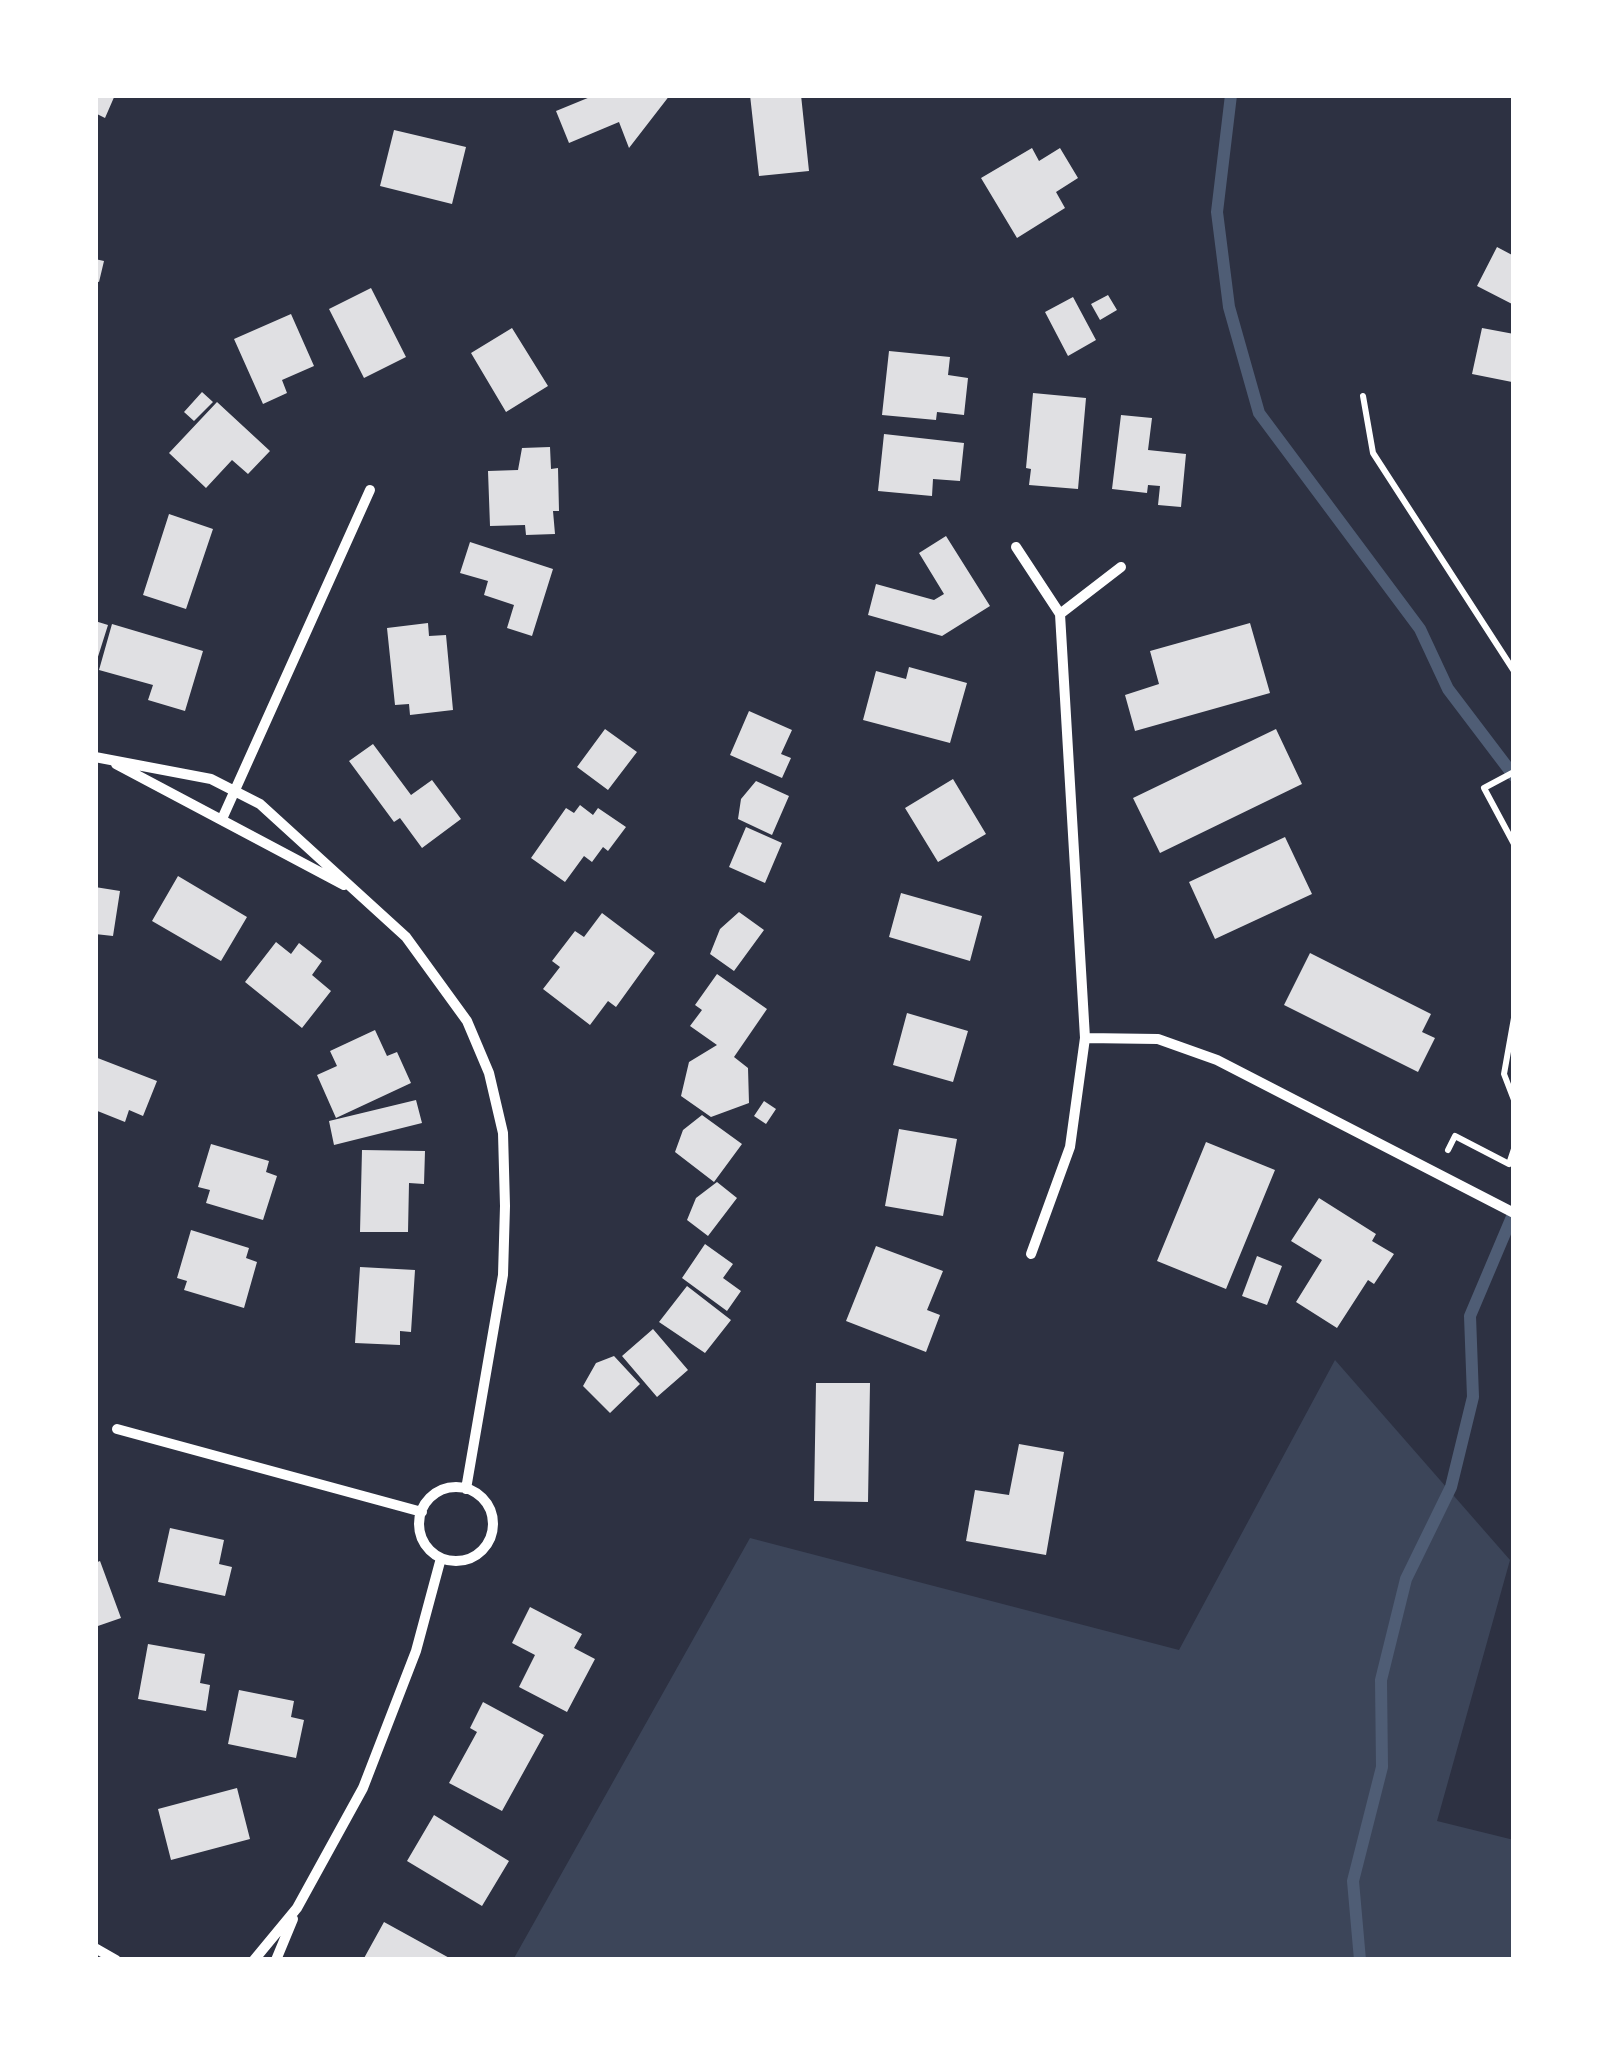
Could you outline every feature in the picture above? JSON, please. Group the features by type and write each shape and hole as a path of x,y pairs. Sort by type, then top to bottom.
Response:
{"street":[{"path":"222,819 370,490"},
{"path":"1016,547 1060,614 1072,870 1086,1038 1070,1148 1031,1254"},
{"path":"1060,614 1121,568"},
{"path":"95,757 356,891"},
{"path":"110,762 187,772 236,790 282,820 406,937 467,1021 489,1073 502,1133 503,1275 466,1488"},
{"path":"1086,1038 1158,1039 1184,1046 1514,1213"},
{"path":"117,1429 422,1512"},
{"path":"466,1488 488,1505 492,1532 484,1549 469,1560 441,1558 421,1535 422,1512 440,1492 466,1488"},
{"path":"276,1960 296,1908 362,1788 394,1715 441,1558"},
{"path":"254,1960 296,1908"},
{"path":"95,1948 116,1960"}],"path":[{"path":"1363,396 1373,454 1514,671"},
{"path":"1514,772 1484,788 1514,844"},
{"path":"1514,1018 1504,1074 1514,1100"},
{"path":"1448,1150 1455,1136 1508,1164 1514,1149"}],"shaded area":[{"path":"1335,1360 1510,1560 1437,1821 1514,1840 1514,1960 513,1960 750,1538 1179,1650"}],"building":[{"path":"95,95 115,95 105,118 95,113"},
{"path":"595,95 670,95 629,148 619,122 569,143 556,111"},
{"path":"750,95 801,95 809,171 759,176"},
{"path":"394,130 466,147 452,204 380,186"},
{"path":"1032,148 1039,161 1060,148 1078,178 1056,192 1065,208 1017,238 981,178"},
{"path":"1497,247 1514,256 1514,305 1477,286"},
{"path":"95,259 104,261 99,282 95,281"},
{"path":"371,288 406,357 364,378 329,309"},
{"path":"1108,295 1117,310 1100,320 1091,304"},
{"path":"1073,297 1096,340 1068,356 1045,312"},
{"path":"291,314 314,366 282,380 287,393 263,404 234,339"},
{"path":"512,328 548,386 506,412 471,353"},
{"path":"1482,328 1514,334 1512,382 1472,374"},
{"path":"889,351 950,357 948,375 968,378 964,415 937,412 936,420 882,415"},
{"path":"202,392 213,402 194,421 184,412"},
{"path":"1033,393 1086,398 1078,489 1029,485 1031,469 1026,468"},
{"path":"217,402 270,451 248,474 232,460 206,488 169,453"},
{"path":"1121,415 1152,418 1148,450 1186,454 1181,507 1158,505 1160,486 1148,485 1147,493 1112,489"},
{"path":"884,434 964,443 960,481 933,479 932,496 878,491"},
{"path":"550,447 551,469 558,468 559,511 553,511 555,534 526,535 525,525 490,526 488,471 518,470 522,448"},
{"path":"169,514 213,529 186,609 143,595"},
{"path":"946,536 990,606 942,636 868,615 876,584 934,600 944,594 919,553"},
{"path":"470,542 553,569 532,636 507,628 514,605 484,595 488,581 460,573"},
{"path":"95,621 108,625 96,663 95,663"},
{"path":"428,623 429,636 446,635 453,710 410,715 409,704 395,705 387,628"},
{"path":"1250,623 1270,693 1135,731 1125,695 1159,684 1150,651"},
{"path":"112,624 203,651 185,711 148,700 153,685 99,670"},
{"path":"909,667 967,683 950,743 863,720 876,671 906,679"},
{"path":"749,711 792,730 781,754 791,758 782,778 730,755"},
{"path":"605,729 637,752 608,790 577,767"},
{"path":"1276,729 1302,784 1160,853 1133,798"},
{"path":"373,744 411,795 432,780 461,819 422,848 400,818 394,822 349,761"},
{"path":"953,779 986,834 938,862 905,808"},
{"path":"756,781 789,796 772,835 738,819 741,799"},
{"path":"580,805 593,815 598,808 626,827 608,851 603,847 592,862 584,856 565,882 531,858 566,808 574,813"},
{"path":"746,827 782,843 765,883 729,867"},
{"path":"1285,837 1312,894 1215,939 1189,882"},
{"path":"178,876 247,917 221,961 152,921"},
{"path":"95,887 120,891 113,936 95,934"},
{"path":"901,893 982,916 970,961 889,937"},
{"path":"739,912 764,930 734,971 710,954 720,929"},
{"path":"602,913 655,953 616,1007 608,1001 590,1025 543,989 560,967 552,961 575,931 584,937"},
{"path":"276,942 291,954 299,943 322,961 312,975 331,991 302,1028 245,982"},
{"path":"1310,953 1431,1014 1422,1032 1435,1038 1418,1072 1284,1005"},
{"path":"717,974 767,1009 734,1057 748,1068 749,1103 711,1117 681,1096 689,1062 717,1045 690,1026 702,1010 695,1005"},
{"path":"907,1013 968,1031 953,1082 893,1065"},
{"path":"375,1030 387,1056 397,1052 411,1083 336,1118 317,1075 337,1066 330,1051"},
{"path":"95,1057 157,1081 143,1116 129,1110 125,1122 95,1110"},
{"path":"416,1100 422,1123 334,1145 329,1121"},
{"path":"764,1101 776,1109 766,1124 754,1116"},
{"path":"702,1115 742,1144 714,1182 675,1152 683,1130"},
{"path":"899,1129 957,1139 943,1216 885,1206"},
{"path":"1206,1142 1275,1170 1226,1289 1157,1261"},
{"path":"211,1144 269,1161 266,1172 277,1176 263,1220 206,1203 210,1190 198,1187"},
{"path":"362,1150 425,1151 424,1184 409,1183 408,1232 360,1232"},
{"path":"717,1182 737,1198 708,1236 687,1220 696,1198"},
{"path":"1319,1198 1376,1234 1372,1241 1394,1254 1374,1284 1368,1280 1337,1328 1296,1302 1322,1260 1291,1241"},
{"path":"191,1230 249,1248 246,1258 257,1262 244,1308 184,1290 187,1281 177,1278"},
{"path":"705,1244 733,1264 723,1278 741,1291 727,1311 682,1278"},
{"path":"876,1246 943,1271 927,1310 940,1315 926,1352 846,1321"},
{"path":"1257,1256 1282,1266 1267,1305 1242,1296"},
{"path":"360,1267 415,1270 411,1332 400,1331 400,1345 355,1343"},
{"path":"687,1286 731,1320 705,1353 659,1322"},
{"path":"653,1329 688,1370 657,1397 622,1356"},
{"path":"614,1356 640,1384 610,1413 583,1386 596,1363"},
{"path":"816,1383 870,1383 868,1502 814,1501"},
{"path":"1019,1444 1064,1452 1046,1555 966,1541 975,1490 1009,1495"},
{"path":"170,1528 224,1540 219,1564 232,1567 225,1596 158,1582"},
{"path":"100,1561 121,1618 95,1627 95,1563"},
{"path":"530,1607 582,1634 574,1648 595,1659 567,1712 519,1687 535,1655 512,1643"},
{"path":"148,1644 205,1654 200,1683 210,1685 206,1711 138,1699"},
{"path":"239,1690 294,1701 291,1717 304,1720 296,1758 228,1744"},
{"path":"483,1702 544,1735 502,1811 449,1783 477,1732 470,1728"},
{"path":"237,1788 250,1839 171,1860 158,1809"},
{"path":"434,1815 509,1861 482,1906 407,1861"},
{"path":"384,1922 453,1960 363,1960"}],"waterway":[{"path":"1231,95 1217,212 1229,307 1259,413 1420,629 1448,689 1514,776"},
{"path":"1360,1960 1353,1881 1382,1767 1381,1680 1406,1579 1451,1487 1473,1397 1470,1316 1514,1212"}]}
